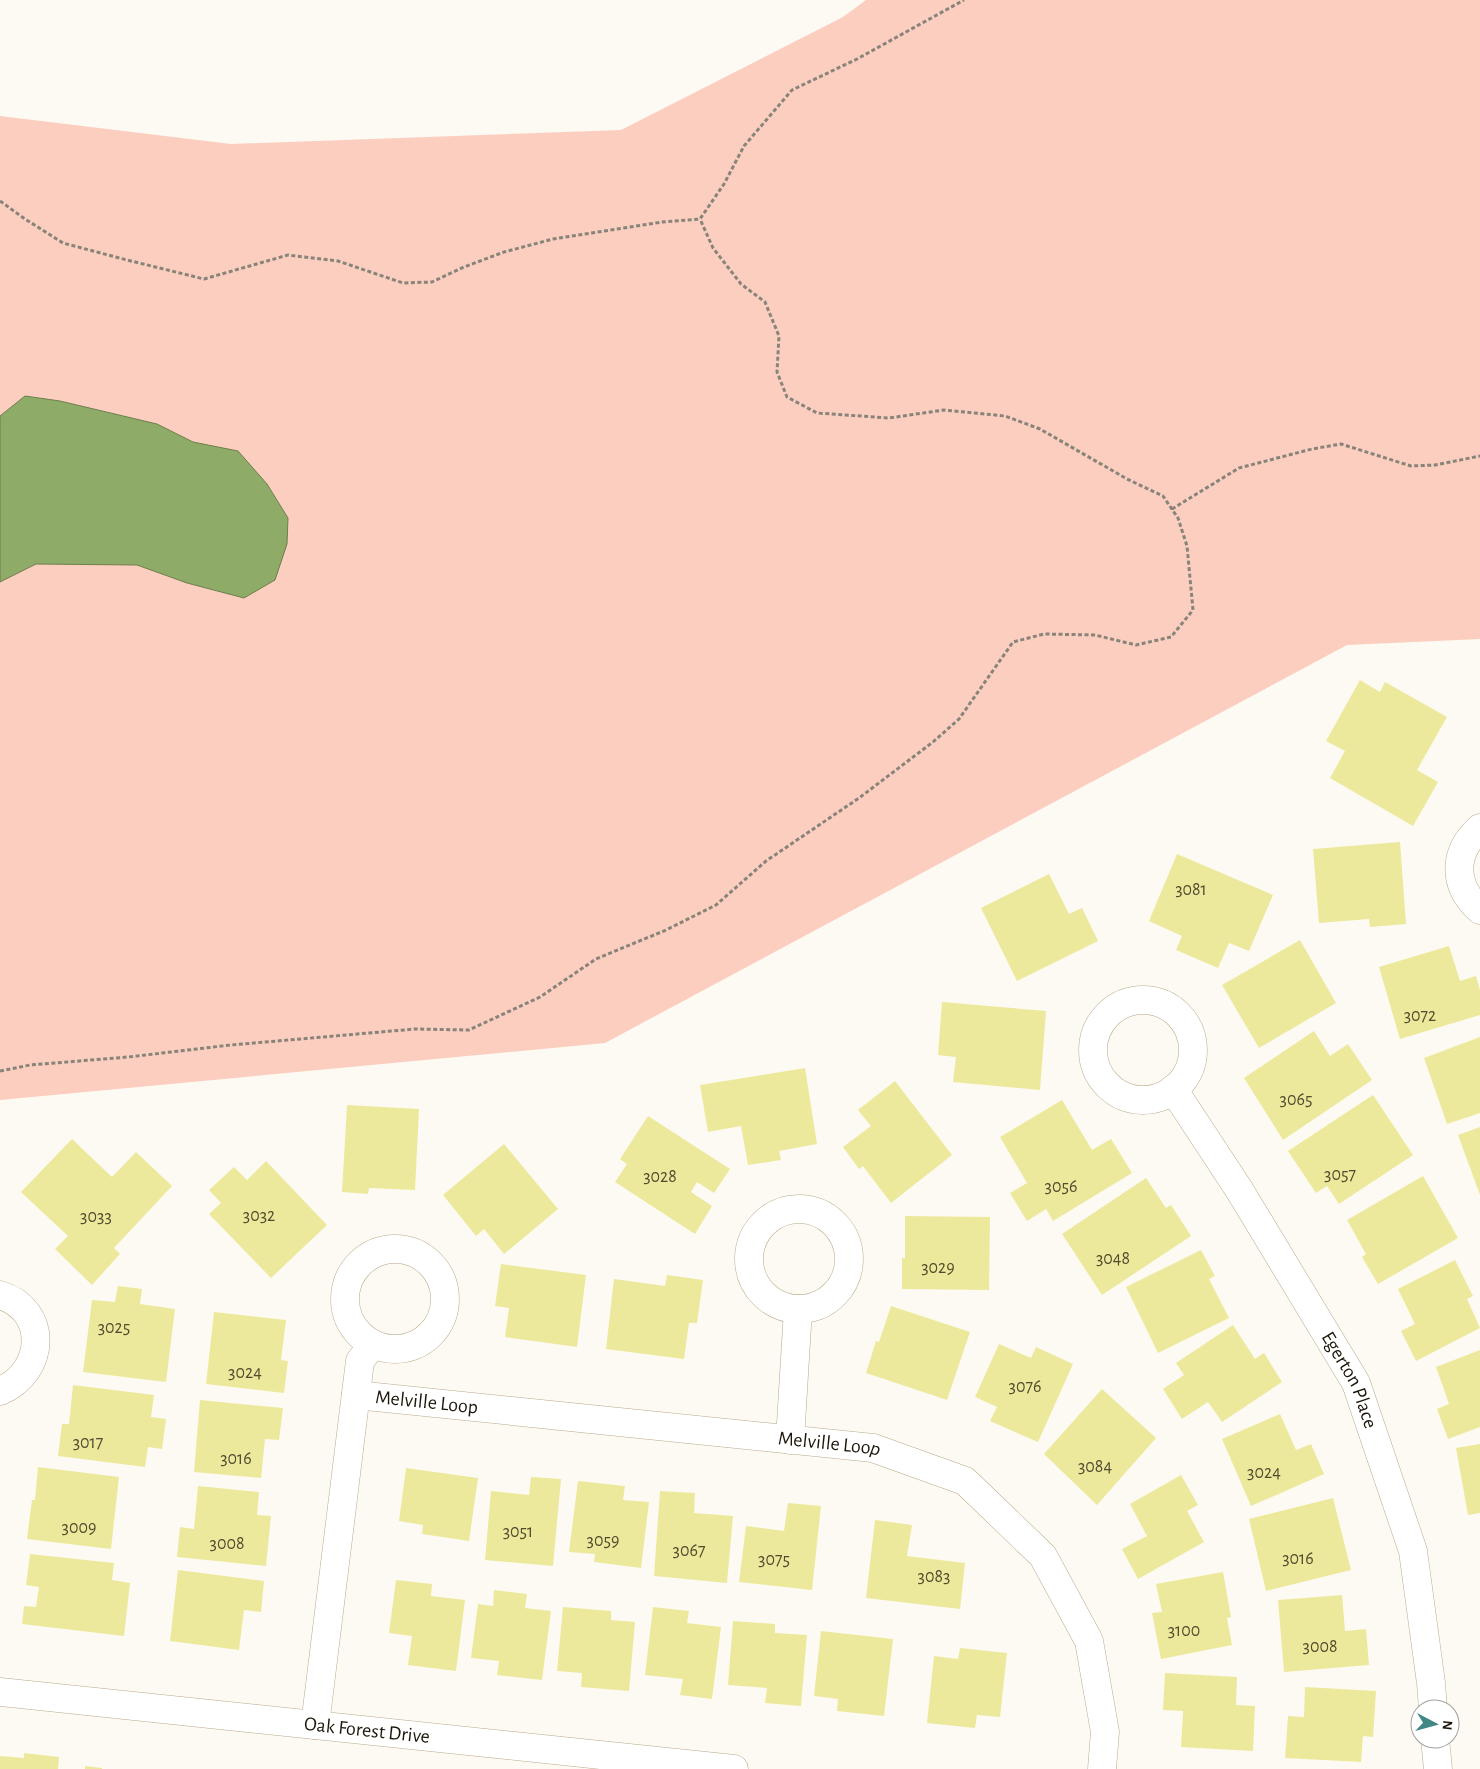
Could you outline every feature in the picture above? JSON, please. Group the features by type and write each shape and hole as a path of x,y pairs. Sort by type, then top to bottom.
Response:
{"street":[{"path":"1480,828 1468,840 1461,854 1458,870 1461,885 1468,899 1480,910"},
{"name":"Egerton Place","path":"1173,1089 1240,1191 1356,1383 1413,1551 1432,1699"},
{"path":"0,1295 16,1303 27,1314 34,1328 36,1343 33,1359 26,1373 15,1384 0,1391"},
{"path":"790,1440 798,1309"},
{"name":"Melville Loop","path":"315,1725 360,1361 373,1344"},
{"name":"Melville Loop","path":"356,1395 873,1448 965,1481 1043,1556 1089,1642 1105,1732 1102,1769"},
{"name":"Oak Forest Drive","path":"0,1692 734,1769"},
{"path":"1436,1749 1438,1769"}],"path":[{"path":"0,200 24,219 63,242 204,279 288,255 338,261 403,283 432,282 464,267 504,252 553,239 700,218 724,184 744,146 792,90 856,59 964,0"},
{"path":"0,1071 30,1065 128,1057 231,1045 415,1029 469,1030 540,997 596,959 666,930 716,905 766,861 859,798 933,742 959,719 1013,642 1044,634 1095,635 1136,645 1171,637 1192,610 1187,546 1178,518 1163,496 1127,479 1040,429 1005,416 944,410 889,418 817,413 787,397 777,372 779,336 765,302 741,284 713,248 700,218"},
{"path":"1172,508 1239,468 1312,448 1341,444 1411,466 1436,465 1480,456"}],"shaded area":[{"path":"866,0 1480,0 1480,639 1347,645 605,1043 0,1100 0,116 231,144 621,130 843,17"},
{"path":"25,396 60,401 157,424 193,442 238,451 267,484 288,518 287,544 275,580 244,598 187,583 137,565 36,564 0,582 0,416"}],"building":[{"path":"1360,680 1380,692 1385,682 1447,717 1417,770 1438,782 1413,826 1330,778 1345,751 1326,741"},
{"path":"1400,842 1406,924 1370,927 1369,919 1319,923 1313,849"},
{"path":"1177,854 1273,895 1249,951 1229,943 1218,968 1176,950 1182,936 1149,921"},
{"path":"1049,874 1069,914 1082,908 1098,941 1017,981 981,908"},
{"path":"1300,940 1336,1003 1259,1048 1222,985"},
{"path":"1449,946 1460,981 1476,976 1480,990 1480,1015 1400,1039 1379,967"},
{"path":"942,1002 1046,1011 1040,1090 953,1082 956,1057 938,1055"},
{"path":"1314,1031 1330,1056 1348,1044 1372,1080 1283,1140 1244,1078"},
{"path":"1480,1037 1480,1113 1447,1124 1424,1058"},
{"path":"805,1068 817,1144 779,1151 781,1160 748,1165 741,1126 708,1132 700,1085"},
{"path":"895,1081 952,1155 891,1203 863,1166 859,1169 843,1147 871,1126 858,1110"},
{"path":"1373,1095 1413,1155 1339,1204 1327,1186 1316,1193 1288,1151"},
{"path":"1062,1100 1092,1150 1111,1139 1132,1173 1053,1221 1046,1209 1027,1221 1010,1193 1027,1183 1000,1137"},
{"path":"347,1105 419,1109 415,1190 369,1188 368,1194 342,1192"},
{"path":"648,1116 730,1169 714,1193 697,1182 691,1192 712,1206 695,1234 615,1182 627,1164 620,1159"},
{"path":"1480,1127 1480,1195 1458,1135"},
{"path":"72,1139 112,1177 136,1152 172,1186 114,1248 120,1254 92,1285 55,1249 68,1236 21,1192"},
{"path":"504,1144 558,1209 504,1254 484,1229 476,1236 443,1195"},
{"path":"266,1161 327,1225 271,1278 209,1214 221,1203 209,1190 234,1167 247,1180"},
{"path":"1423,1176 1458,1238 1378,1284 1362,1257 1366,1254 1347,1220"},
{"path":"1146,1178 1166,1208 1171,1205 1191,1236 1102,1295 1062,1234"},
{"path":"905,1216 990,1217 989,1290 902,1289 902,1258 905,1258"},
{"path":"1201,1250 1215,1276 1209,1279 1229,1318 1158,1353 1126,1287"},
{"path":"1455,1260 1473,1296 1467,1299 1480,1328 1416,1361 1401,1331 1415,1324 1398,1289"},
{"path":"501,1264 586,1275 577,1347 505,1337 509,1308 495,1306"},
{"path":"667,1275 703,1280 697,1323 689,1323 684,1359 606,1349 614,1279 665,1286"},
{"path":"118,1286 142,1289 140,1304 175,1309 166,1382 83,1372 92,1300 115,1302"},
{"path":"891,1306 970,1332 947,1400 866,1373 876,1341 879,1342"},
{"path":"214,1312 286,1320 281,1360 288,1361 284,1393 206,1384"},
{"path":"1233,1325 1255,1359 1264,1353 1282,1382 1222,1422 1208,1402 1182,1419 1163,1389 1184,1375 1176,1363"},
{"path":"999,1344 1031,1358 1036,1347 1073,1364 1038,1442 990,1421 997,1407 975,1397"},
{"path":"1480,1350 1480,1427 1448,1439 1437,1409 1449,1404 1436,1367"},
{"path":"73,1385 154,1395 151,1417 166,1419 162,1449 148,1447 145,1467 58,1456 62,1424 69,1424"},
{"path":"1102,1389 1156,1438 1097,1505 1044,1454"},
{"path":"200,1400 283,1408 279,1440 265,1439 261,1478 194,1472"},
{"path":"1280,1414 1296,1450 1311,1444 1324,1474 1251,1506 1222,1439"},
{"path":"1480,1444 1480,1513 1468,1515 1456,1448"},
{"path":"38,1467 119,1477 111,1549 27,1539 32,1500 35,1500"},
{"path":"406,1468 478,1478 469,1541 422,1534 423,1525 399,1521"},
{"path":"1181,1475 1198,1505 1187,1511 1204,1542 1138,1579 1122,1549 1147,1536 1130,1504"},
{"path":"531,1477 561,1479 553,1566 485,1560 491,1491 529,1495"},
{"path":"578,1481 625,1486 623,1500 649,1502 641,1568 594,1562 595,1554 569,1552"},
{"path":"198,1486 259,1492 257,1515 271,1516 266,1566 177,1557 180,1527 194,1529"},
{"path":"660,1491 695,1493 694,1513 733,1516 727,1583 654,1576"},
{"path":"1333,1498 1351,1570 1266,1591 1249,1519"},
{"path":"788,1503 821,1506 812,1590 739,1582 746,1526 784,1531"},
{"path":"875,1520 912,1525 907,1556 965,1563 960,1609 866,1598"},
{"path":"30,1554 114,1563 112,1580 130,1583 124,1636 22,1624 24,1606 36,1607 39,1587 26,1585"},
{"path":"178,1570 264,1581 261,1612 244,1610 239,1650 170,1641"},
{"path":"1223,1572 1231,1617 1227,1618 1232,1645 1161,1659 1152,1613 1162,1612 1156,1584"},
{"path":"396,1580 432,1584 431,1596 465,1600 456,1671 408,1665 412,1636 389,1633"},
{"path":"494,1590 527,1594 525,1608 551,1611 542,1680 497,1675 499,1661 471,1658 478,1604 493,1606"},
{"path":"1342,1595 1345,1631 1366,1629 1369,1665 1284,1672 1278,1600"},
{"path":"563,1607 611,1611 611,1620 635,1622 629,1691 581,1687 582,1673 557,1671"},
{"path":"653,1607 689,1611 687,1623 721,1627 712,1699 680,1695 683,1679 645,1675"},
{"path":"733,1621 775,1624 775,1633 807,1635 801,1706 765,1703 767,1688 728,1685"},
{"path":"821,1631 893,1639 884,1716 837,1711 838,1699 814,1696"},
{"path":"960,1648 1007,1653 1000,1717 977,1715 975,1728 927,1723 934,1656 958,1659"},
{"path":"1165,1673 1237,1677 1236,1705 1255,1706 1253,1751 1181,1747 1183,1711 1163,1710"},
{"path":"1305,1687 1376,1691 1373,1737 1363,1736 1361,1762 1285,1758 1288,1716 1304,1717"},
{"path":"24,1753 59,1757 58,1769 0,1769 0,1756 24,1758"},
{"path":"85,1766 102,1768 102,1769 85,1769"}]}
